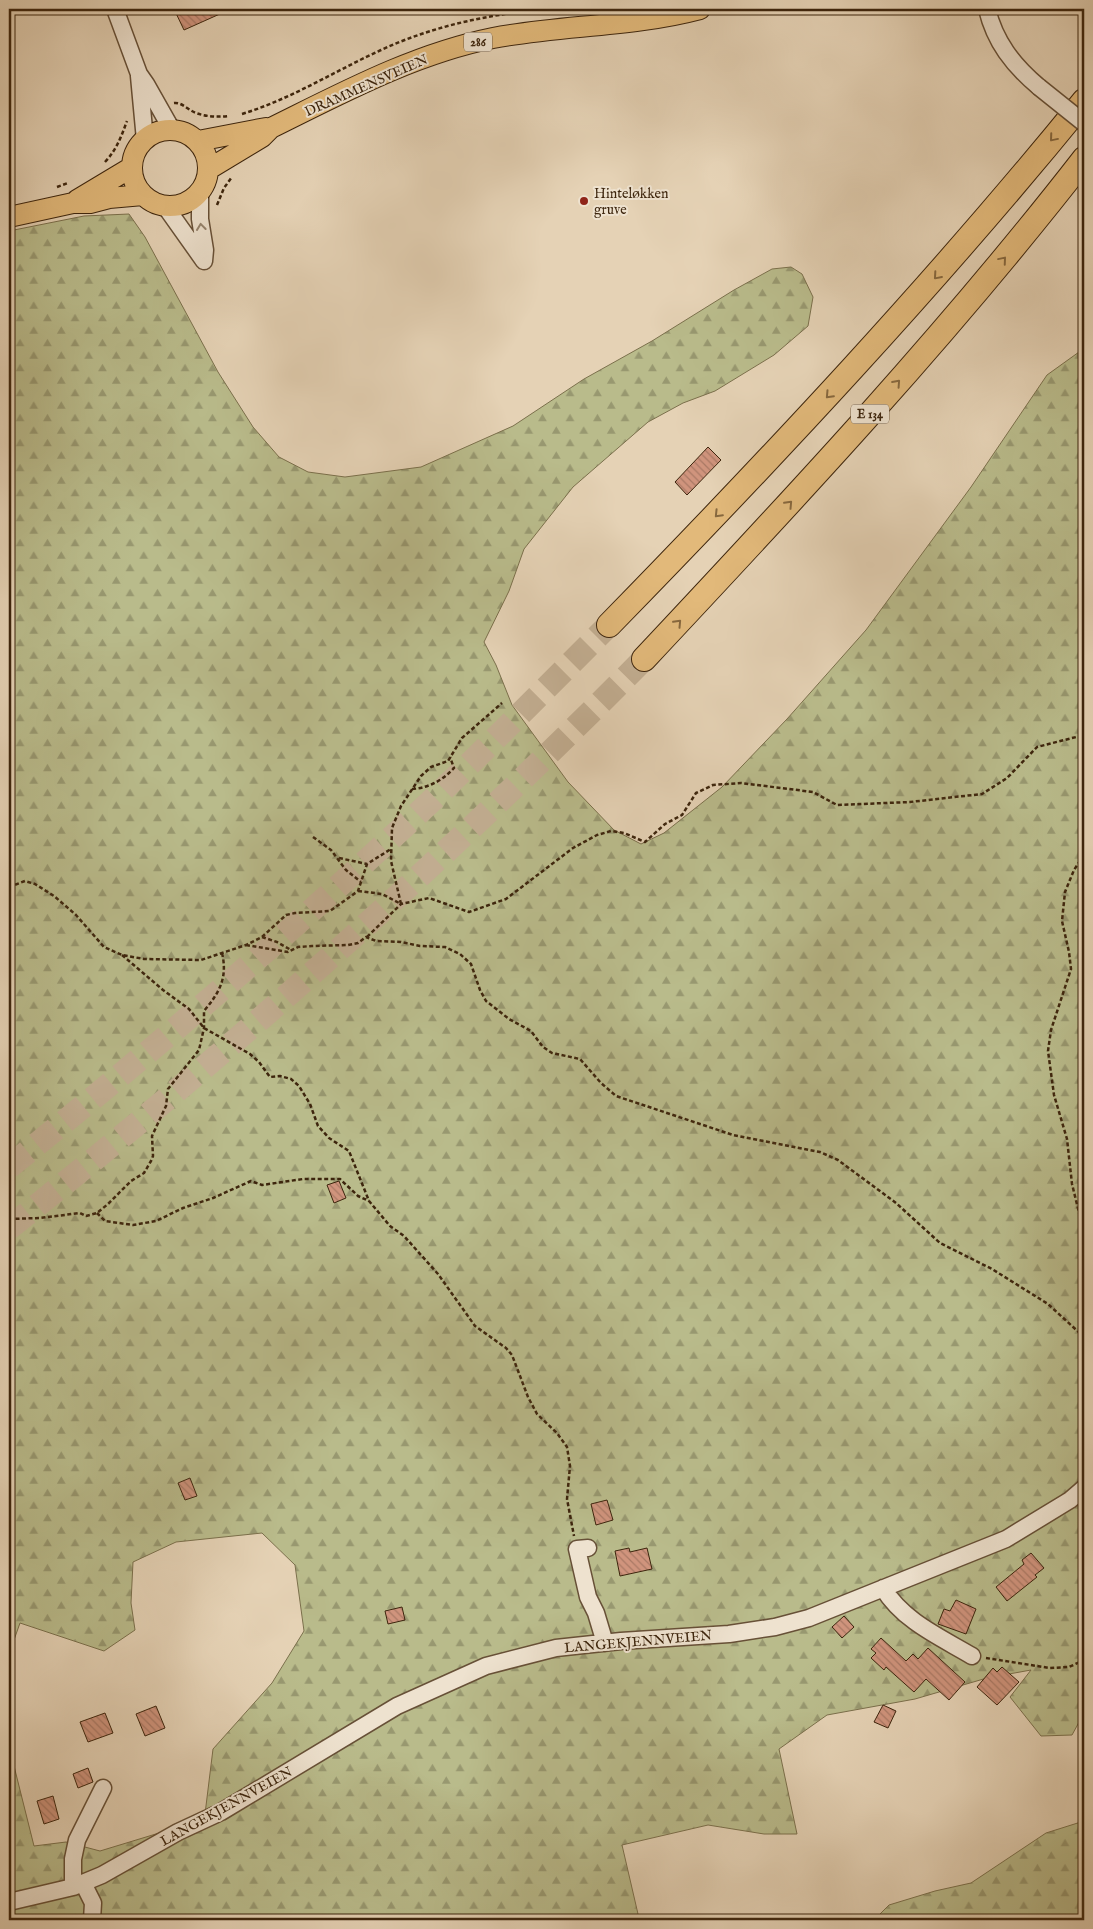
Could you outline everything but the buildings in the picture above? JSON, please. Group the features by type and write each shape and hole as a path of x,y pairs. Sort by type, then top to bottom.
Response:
{"highway":[{"path":"609,625 716,515 874,346 993,210 1084,101"},
{"name":"E 134","path":"644,659 794,499 952,321 1084,159"}],"main road":[{"name":"DRAMMENSVEIEN","path":"271,128 400,67 472,43 510,35 647,20 700,9"},
{"name":"286","path":"198,141 271,128"},
{"name":"286","path":"209,169 262,137 271,128"},
{"path":"172,130 181,131 198,141 206,154 209,169 206,182 193,199 184,204 165,206 143,195 135,182 132,167 136,152 144,140 157,132 172,130"},
{"path":"74,203 132,167"},
{"path":"9,217 74,203 90,203 109,198 143,195"}],"street":[{"path":"115,9 139,74 172,130"},
{"path":"987,9 995,33 1006,54 1039,87 1084,123"},
{"path":"139,74 138,86 144,140"},
{"path":"165,206 204,261 205,250 200,220 200,192"},
{"name":"LANGEKJENNVEIEN","path":"9,1902 78,1885 102,1875 178,1832 221,1812 397,1706 486,1666 556,1648 604,1642 698,1637 775,1627 828,1611 1006,1539 1077,1499 1084,1488"},
{"path":"582,1549 588,1597 596,1613 604,1642"},
{"path":"883,1588 892,1603 900,1611 926,1630 972,1656"},
{"path":"92,1920 93,1904 78,1885 73,1859 77,1840 103,1788"}],"path":[{"path":"239,114 272,103 382,49 417,35 491,15 543,9"},
{"path":"159,108 176,102 196,113 210,117 230,116"},
{"path":"100,166 114,152 129,118 142,114"},
{"path":"54,188 73,181"},
{"path":"9,197 16,196"},
{"path":"401,904 391,862 391,848 392,828 402,806 421,776 431,767 448,761 462,738 502,703"},
{"path":"246,945 288,952 298,947 358,943 401,904 429,898 470,912 506,899 573,848 597,835 611,831 624,833 645,842 665,824 682,815 696,793 713,785 741,783 813,792 837,805 910,802 982,794 1007,778 1037,747 1084,735"},
{"path":"412,789 421,788 444,778 454,768 450,757"},
{"path":"313,837 339,858 346,870 361,882"},
{"path":"9,887 25,881 35,884 54,896 76,915 104,947 122,955 144,958 201,960 246,945 262,937 286,915 330,911 358,891 368,864 391,848"},
{"path":"1084,855 1074,870 1065,892 1062,921 1069,952 1070,969 1051,1030 1048,1051 1054,1095 1067,1139 1072,1184 1084,1233"},
{"path":"339,858 368,864"},
{"path":"358,891 382,894 401,904"},
{"path":"262,937 292,950"},
{"path":"366,937 376,941 445,947 460,954 471,964 486,1001 509,1019 531,1031 543,1047 552,1053 580,1059 601,1083 616,1096 733,1134 820,1152 838,1160 896,1203 940,1243 992,1269 1048,1304 1084,1337"},
{"path":"9,1219 40,1218 80,1213 86,1216 98,1213 131,1181 144,1173 153,1156 152,1136 166,1106 168,1089 199,1050 204,1028 204,1012 218,994 223,978 225,966 222,953"},
{"path":"122,955 162,990 188,1009 204,1028 250,1054 259,1062 270,1077 280,1076 291,1079 299,1086 310,1104 318,1126 330,1138 349,1151 369,1200 390,1226 404,1236 438,1274 475,1326 506,1348 512,1355 528,1397 537,1414 558,1433 567,1447 570,1466 567,1499 570,1521 582,1549"},
{"path":"98,1213 105,1221 134,1225 156,1222 183,1208 213,1198 251,1181 262,1185 303,1179 340,1179 358,1196 369,1200"},
{"path":"972,1656 1050,1668 1069,1667 1084,1660"}],"green space":[{"path":"129,214 145,237 218,372 253,427 279,457 308,472 345,477 421,467 513,426 584,379 652,341 734,290 772,269 791,267 802,274 813,297 808,326 774,355 715,391 683,403 648,422 573,487 524,549 509,591 484,642 496,665 512,705 568,782 614,830 641,844 664,833 722,787 787,719 866,630 971,487 1047,375 1084,350 1084,1713 1072,1735 1041,1736 1010,1697 1031,1670 987,1678 915,1699 827,1715 779,1749 797,1834 764,1834 708,1825 622,1845 638,1914 631,1920 9,1920 9,1725 12,1758 34,1846 66,1842 100,1851 169,1830 205,1814 213,1749 272,1683 304,1631 295,1565 262,1533 176,1542 133,1562 131,1603 135,1630 104,1651 20,1623 9,1654 9,231 84,216"},
{"path":"1084,1821 1084,1920 874,1920 889,1905 935,1891 971,1883 1046,1833"}],"tunnel":[{"path":"9,1167 169,1035 376,852 450,783 609,625"},
{"path":"9,1228 174,1093 335,953 491,809 644,659"}],"place":[{"name":"Hinteløkken gruve","path":"584,201"}]}
